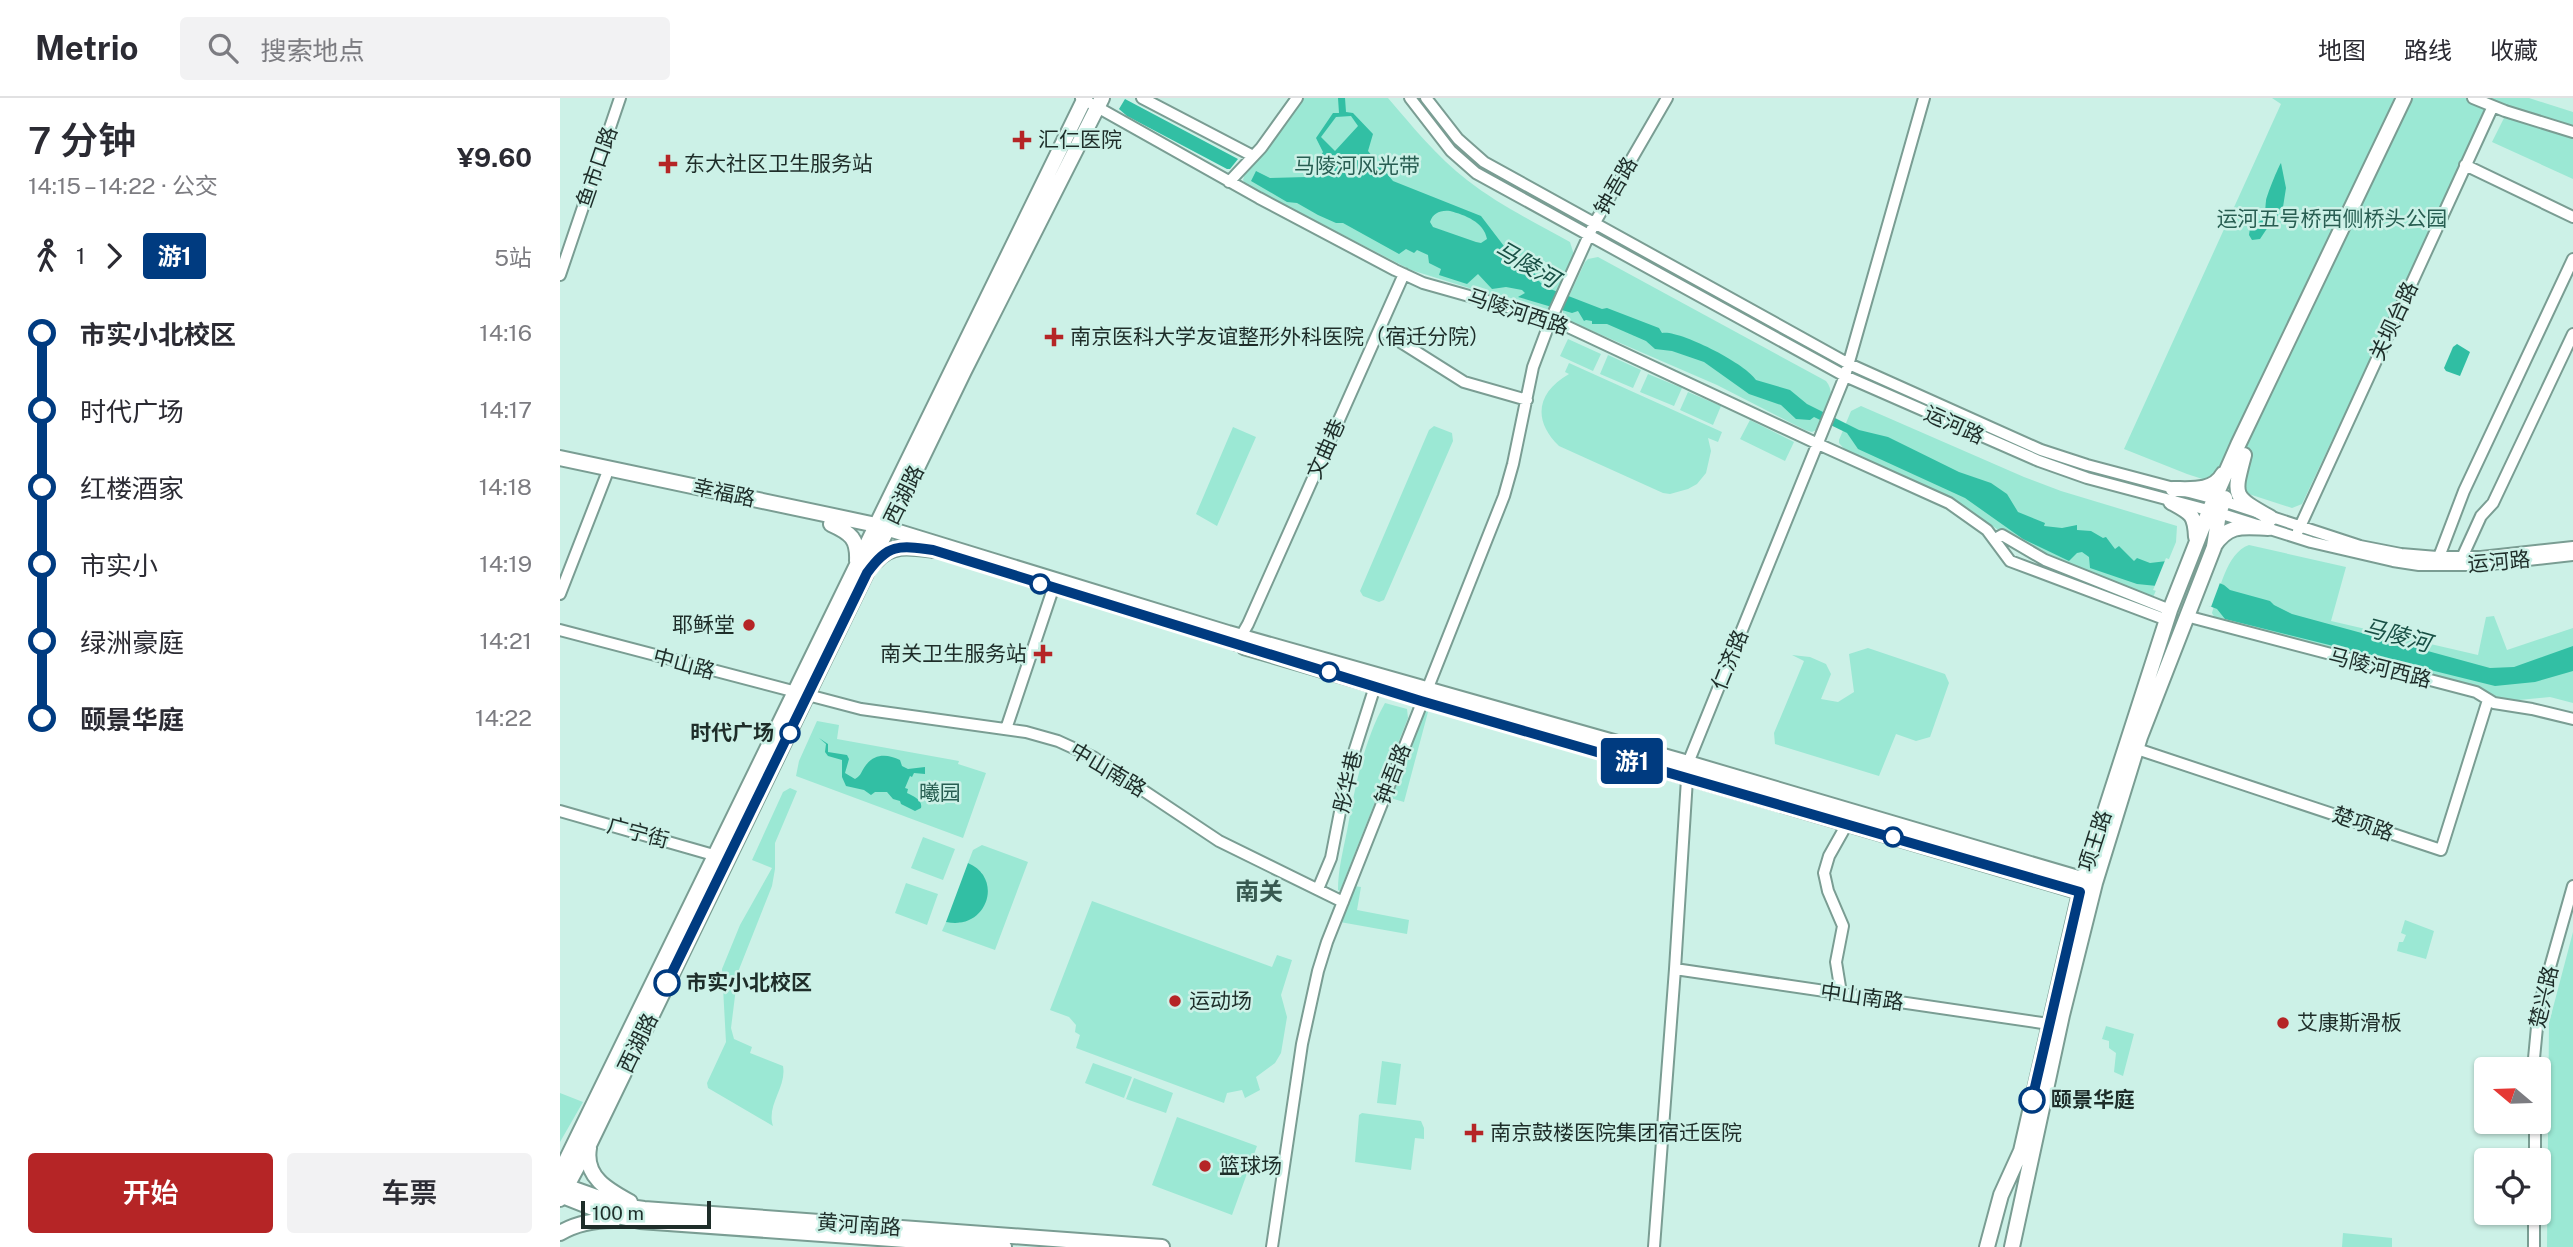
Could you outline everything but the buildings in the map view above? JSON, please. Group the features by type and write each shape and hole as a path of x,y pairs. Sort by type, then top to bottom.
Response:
{"main road":[{"path":"2270,523 2238,495 2236,487 2241,450 2404,98"},
{"path":"2172,496 2219,481 2241,450 2414,98"},
{"name":"西湖路","path":"561,1189 1090,100"},
{"name":"项王路","path":"1987,1247 2001,1195 2021,1151 2049,1024 2087,887 2169,615 2196,547 2241,450"},
{"name":"幸福路","path":"560,458 935,546"},
{"path":"832,520 869,513 913,464"},
{"path":"913,464 905,517 912,530 935,546 1055,584 1242,635 1376,681 2087,887"},
{"name":"幸福路","path":"560,466 832,520"},
{"path":"2172,496 2193,515 2196,522 2196,547"},
{"name":"项王路","path":"2012,1247 2087,887 2214,547 2216,506"},
{"path":"832,520 855,539 861,572"},
{"path":"2214,547 2222,535 2233,529 2270,523"},
{"path":"861,572 890,548 935,546"},
{"name":"西湖路","path":"584,1141 717,856 802,694"},
{"path":"1688,770 1847,824 2087,887"},
{"path":"560,1155 584,1141 589,1164 598,1181 642,1215"},
{"name":"黄河南路","path":"561,1189 608,1214 1162,1247"},
{"path":"560,1233 585,1222 642,1215"},
{"name":"黄河南路","path":"642,1215 883,1243 1004,1247"}],"street":[{"name":"鱼市口路","path":"560,275 620,98"},
{"path":"1142,98 1253,156"},
{"path":"1229,182 1253,156 1297,98"},
{"name":"运河路","path":"1410,98 1451,151 1476,173 1845,376 2039,461 2216,506 2393,561 2460,561 2573,555"},
{"name":"运河路","path":"1426,98 1458,139 1484,162 1849,364 2041,450 2172,496"},
{"name":"钟吾路","path":"1272,1247 1300,1057 1327,942 1504,496 1533,367 1553,315 1594,224 1667,98"},
{"name":"仁济路","path":"1654,1247 1688,770 1845,376 1924,98"},
{"path":"2473,98 2573,132"},
{"name":"马陵河西路","path":"1090,100 1229,182 1404,274 1423,283 1476,299 1553,315 1818,444 1949,503 1980,523 2010,561 2169,615"},
{"name":"关坝台路","path":"2297,532 2493,106"},
{"path":"2465,165 2573,217"},
{"path":"2437,561 2464,491 2573,259"},
{"name":"文曲巷","path":"1242,635 1404,274"},
{"path":"1380,329 1464,382 1527,400"},
{"path":"2460,561 2481,516 2493,503 2573,334"},
{"path":"560,594 606,476"},
{"name":"马陵河西路","path":"1995,539 2001,535 2045,560 2169,615"},
{"name":"运河路","path":"2460,561 2573,547"},
{"path":"1006,729 1055,584"},
{"name":"马陵河西路","path":"2186,616 2476,692 2488,700 2573,719"},
{"name":"中山路","path":"560,630 802,694"},
{"name":"彤华巷","path":"1318,888 1331,858 1348,771 1376,681"},
{"name":"中山南路","path":"802,694 883,713 1006,729 1058,740 1082,750 1219,841 1343,902"},
{"name":"楚项路","path":"2137,749 2441,850 2488,700"},
{"name":"广宁街","path":"560,811 717,856"},
{"path":"1841,993 1836,962 1843,926 1828,891 1824,873 1829,856 1847,824"},
{"name":"楚兴路","path":"2534,1057 2539,1006 2573,886"},
{"name":"中山南路","path":"1675,969 2049,1024"},
{"path":"2534,1225 2534,1247"}],"green space":[{"name":"马陵河风光带","path":"1301,98 1388,98 1435,152 1467,180 1505,206 1570,242 1574,255 1572,263 1549,309 1540,310 1411,270 1246,185 1243,180 1245,173 1272,142"},
{"name":"运河五号桥西侧桥头公园","path":"2272,98 2468,98 2483,105 2487,111 2302,504 2292,508 2187,474 2124,449 2281,104"},
{"path":"2486,98 2529,98 2573,112 2573,128"},
{"path":"2509,116 2573,136 2573,179 2492,142 2504,118"},
{"path":"1598,257 1826,381 1831,399 1819,429 1812,432 1805,430 1717,385 1567,320 1563,316 1563,309 1585,262"},
{"path":"1568,339 1601,354 1593,371 1560,356"},
{"path":"1608,355 1641,370 1633,388 1600,374"},
{"path":"1569,363 1722,432 1718,442 1708,438 1711,451 1706,473 1697,484 1670,494 1663,493 1559,446 1545,426 1542,407 1550,389 1569,374 1565,372"},
{"path":"1648,374 1682,388 1674,406 1640,392"},
{"path":"1688,392 1721,406 1713,425 1680,410"},
{"path":"1861,406 2024,477 2177,526 2176,542 2152,600 2020,544 1957,503 1847,452 1839,440 1851,411"},
{"path":"1750,420 1794,442 1785,461 1740,439"},
{"path":"1434,426 1452,433 1453,441 1384,600 1379,602 1363,596 1360,591 1429,430"},
{"path":"1233,427 1256,437 1217,526 1196,514"},
{"path":"2249,545 2346,567 2331,621 2478,655 2486,617 2494,616 2507,650 2573,628 2573,703 2550,697 2519,700 2520,704 2502,702 2480,690 2216,620 2212,613 2224,574 2234,556"},
{"path":"1868,648 1945,674 1949,683 1930,737 1916,741 1896,734 1879,776 1775,744 1774,733 1804,661 1792,655 1810,657 1826,664 1831,674 1821,699 1838,702 1854,692 1849,654"},
{"path":"1385,703 1407,709 1408,718 1340,891 1340,868 1357,782 1365,749"},
{"path":"1420,710 1428,712 1404,802 1387,797"},
{"name":"曦园","path":"817,721 839,725 837,739 959,761 958,764 986,773 963,838 796,776 799,761"},
{"path":"790,788 797,791 775,843 772,886 738,972 731,1028 734,1039 752,1047 750,1053 783,1066 782,1081 772,1111 773,1126 708,1088 707,1083 726,1042 722,969 740,925 772,868 752,860 783,792"},
{"path":"923,837 955,849 943,880 911,868"},
{"path":"982,845 1028,862 995,950 942,931 946,922 960,923 982,873 968,863 973,850"},
{"path":"906,883 938,894 927,925 895,913"},
{"path":"1354,886 1361,887 1357,910 1409,920 1407,934 1340,922"},
{"path":"1092,901 1272,967 1277,955 1292,960 1281,995 1287,1017 1281,1053 1275,1063 1256,1077 1260,1090 1245,1098 1242,1090 1227,1093 1224,1103 1076,1048 1080,1035 1075,1032 1076,1025 1069,1017 1050,1010"},
{"path":"2405,920 2434,931 2426,959 2397,951 2399,942 2403,942 2406,935 2401,933"},
{"path":"2573,932 2573,1247 2547,1247 2547,1225 2551,1225 2551,1148 2548,1148 2548,1134 2552,1134 2549,1023"},
{"path":"2106,1026 2134,1034 2123,1076 2114,1072 2116,1053 2109,1048 2109,1041 2102,1039"},
{"path":"1382,1061 1401,1064 1396,1105 1377,1103"},
{"path":"1093,1063 1132,1077 1124,1098 1085,1083"},
{"path":"1134,1078 1173,1093 1166,1113 1126,1099"},
{"path":"560,1093 583,1102 560,1142"},
{"path":"1362,1113 1421,1121 1424,1139 1415,1138 1411,1170 1355,1162 1359,1115"},
{"name":"篮球场","path":"1177,1117 1257,1146 1232,1215 1152,1185"},
{"path":"2343,1233 2392,1238 2392,1247 2342,1247"}],"shaded area":[{"path":"2457,344 2470,352 2460,376 2444,368"}],"water":[{"name":"马陵河","path":"1338,98 1345,98 1346,112 1353,113 1373,134 1368,151 1393,181 1481,216 1510,254 1506,265 1519,270 1520,268 1515,266 1518,260 1530,264 1545,287 1659,328 1662,333 1682,336 1696,342 1740,365 1756,380 1790,390 1807,404 1859,430 1888,437 1959,472 1991,483 2007,494 2018,512 2045,523 2044,526 2062,528 2077,525 2077,530 2091,531 2106,537 2115,549 2119,546 2134,561 2137,558 2150,563 2167,561 2230,590 2270,601 2292,614 2490,668 2514,667 2573,646 2573,671 2535,682 2495,686 2225,619 2217,609 2157,586 2137,584 2090,568 2089,557 2082,552 2069,561 2023,539 1965,498 1858,449 1847,433 1814,417 1810,420 1796,419 1781,405 1749,394 1704,362 1672,351 1655,349 1646,341 1607,324 1584,321 1578,311 1572,313 1518,297 1525,293 1522,290 1506,287 1492,289 1478,274 1467,284 1439,275 1441,269 1429,263 1428,255 1406,249 1399,254 1343,223 1336,223 1297,203 1287,202 1251,181 1256,171 1270,178 1307,177 1323,152 1316,138 1333,113 1339,113","holes":["1351,116 1358,126 1335,151 1321,137 1336,117","1450,211 1468,217 1478,224 1487,239 1481,243 1476,242 1433,227 1430,222 1435,214"]},
{"path":"1125,99 1238,159 1227,169 1127,116 1119,109"},
{"path":"2281,163 2286,188 2283,207 2280,208 2275,223 2268,227 2260,239 2252,240 2249,235 2250,228 2263,219 2267,198"},
{"path":"819,738 828,744 828,752 847,755 849,759 845,773 855,779 873,758 882,756 900,760 902,766 908,769 925,767 925,774 914,773 905,788 908,789 907,793 919,801 921,808 915,811 893,799 887,792 875,792 871,795 864,790 846,786 842,777 842,760 828,756 825,752 826,744"},
{"path":"968,863 979,870 986,880 986,902 972,919 960,923 946,922"}],"pier":[{"path":"2166,558 2221,580 2211,607 2153,590"}],"bus line":[{"name":"游1","path":"667,983 867,573 877,559 890,548 905,547 933,550 1421,701 2080,892 2032,1100"}],"place":[{"name":"汇仁医院","path":"1022,140"},
{"name":"东大社区卫生服务站","path":"668,164"},
{"name":"南京医科大学友谊整形外科医院（宿迁分院）","path":"1054,337"},
{"name":"耶稣堂","path":"749,625"},
{"name":"南关卫生服务站","path":"1043,654"},
{"name":"时代广场","path":"790,733"},
{"name":"市实小北校区","path":"667,983"},
{"name":"运动场","path":"1175,1001"},
{"name":"艾康斯滑板","path":"2283,1023"},
{"name":"颐景华庭","path":"2032,1100"},
{"name":"南京鼓楼医院集团宿迁医院","path":"1474,1133"},
{"name":"篮球场","path":"1205,1166"}],"district":[{"name":"南关","path":"1259,892"}]}
